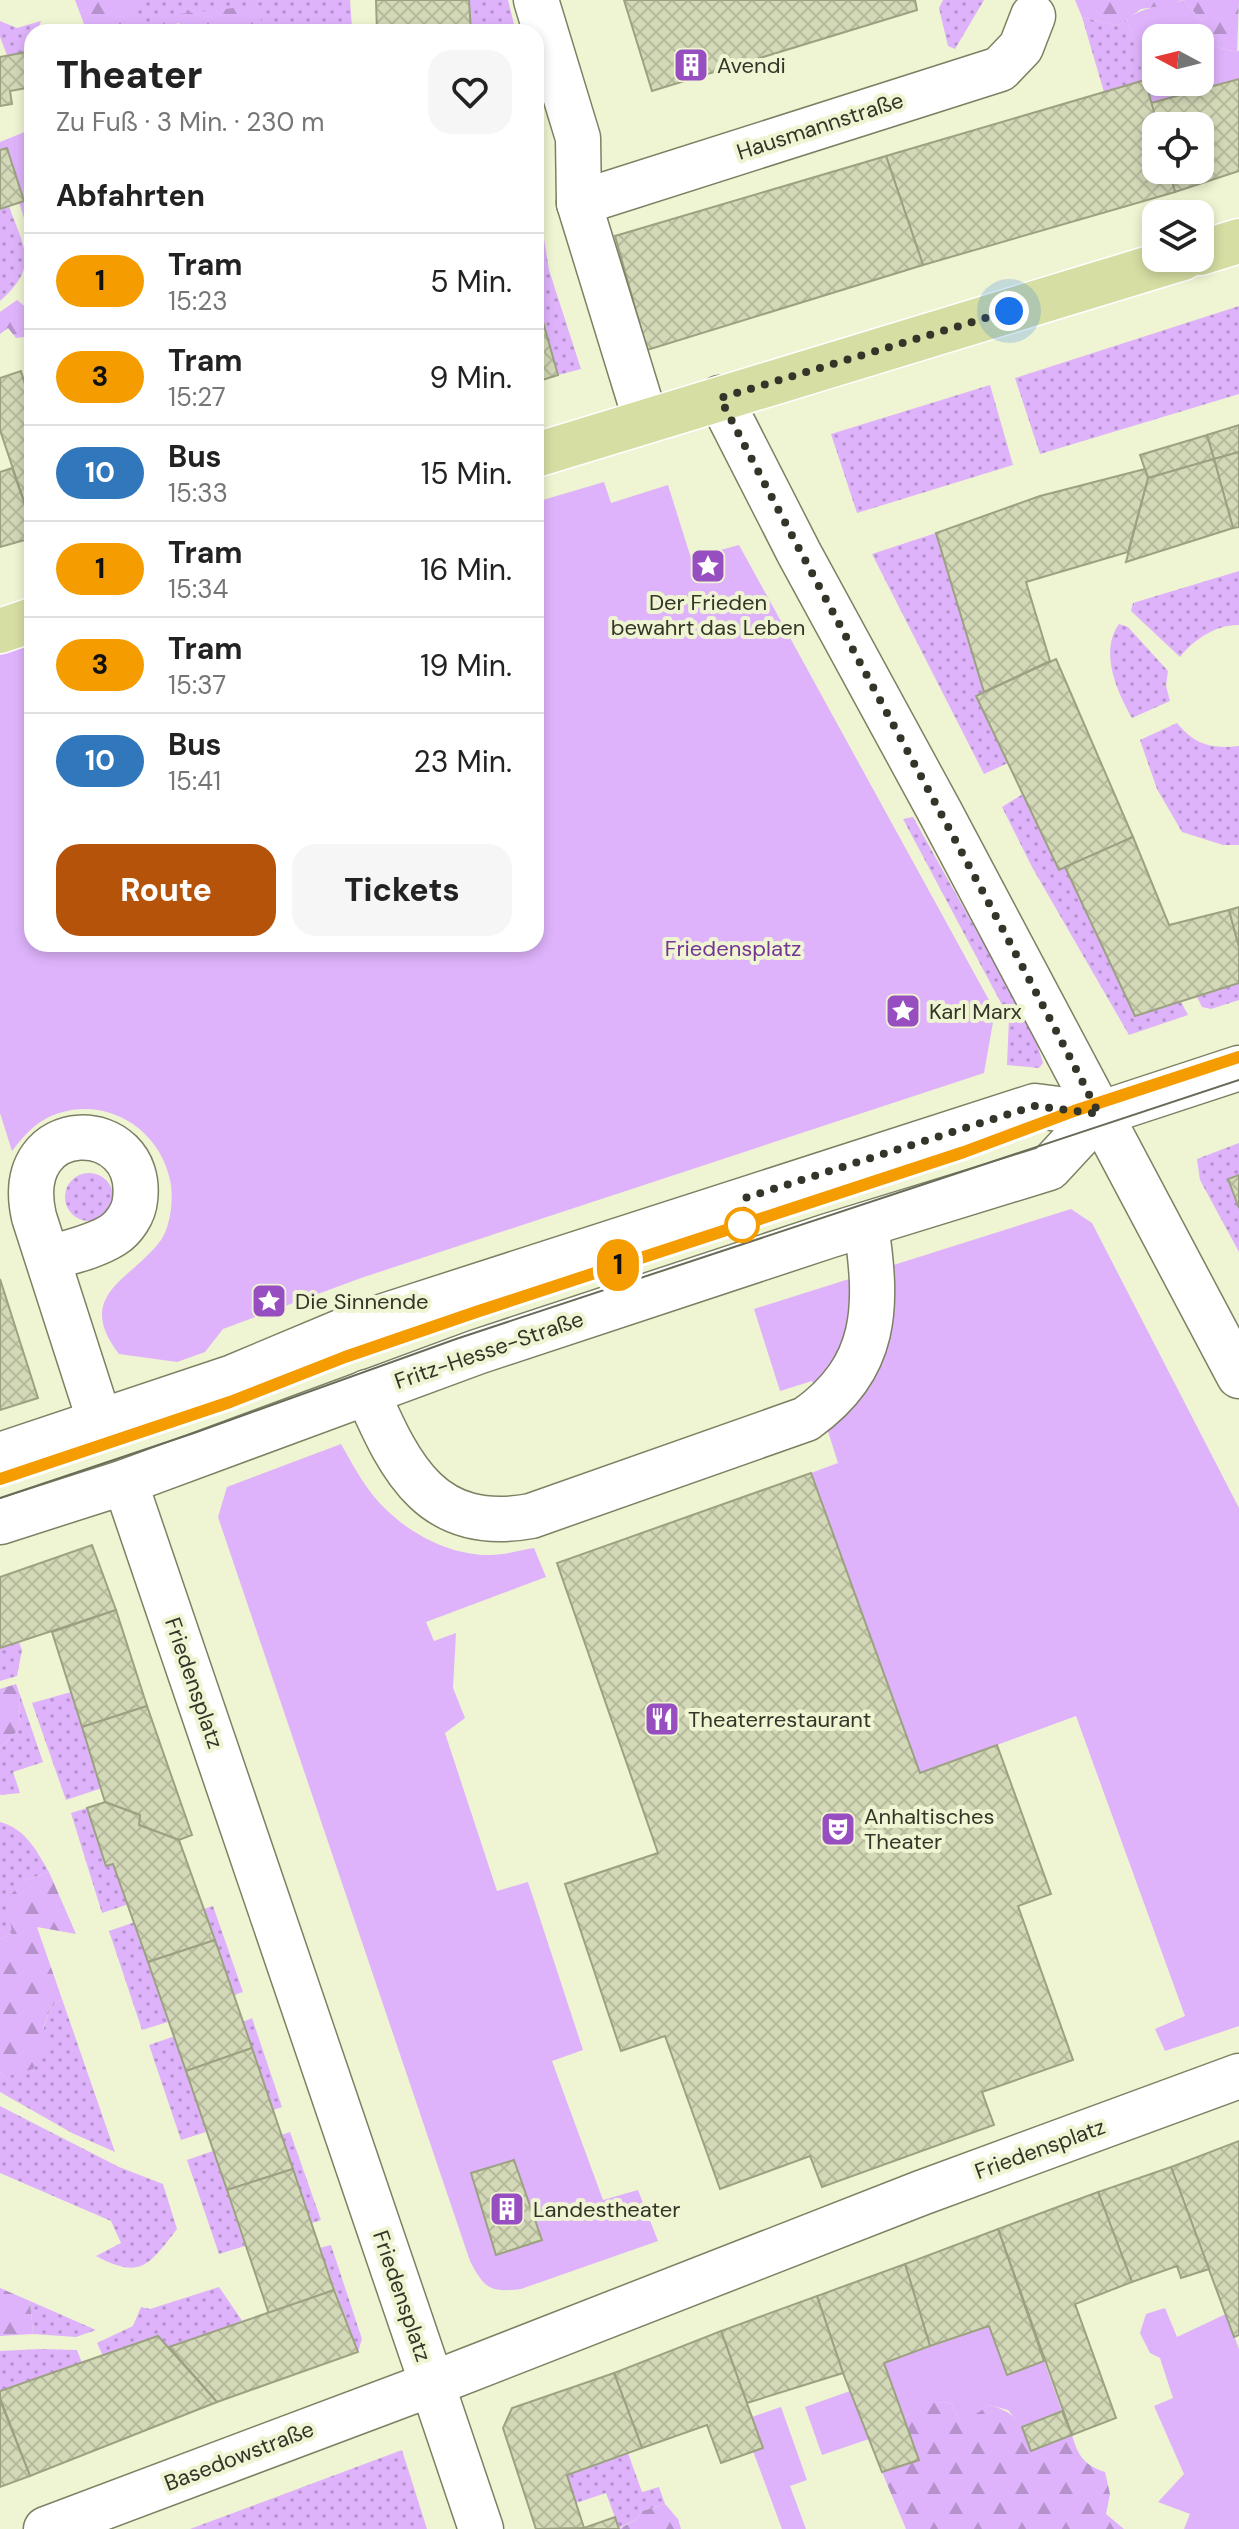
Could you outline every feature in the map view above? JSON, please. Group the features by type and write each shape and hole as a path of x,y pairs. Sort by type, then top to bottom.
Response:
{"main road":[{"path":"1214,249 1239,241"},
{"path":"544,453 1142,270"},
{"path":"0,631 24,623"}],"street":[{"path":"536,0 543,24"},
{"name":"Hausmannstraße","path":"579,203 1000,69 1021,47 1033,16"},
{"path":"544,26 578,138 579,203 646,421"},
{"path":"720,398 799,553 1239,1376"},
{"name":"Fritz-Hesse-Straße","path":"0,1455 233,1377 362,1323 1006,1115 1035,1106 1099,1114 1239,1068"},
{"name":"Fritz-Hesse-Straße","path":"0,1522 125,1482 477,1352 1049,1168 1099,1114"},
{"path":"367,1392 403,1467 434,1500 446,1508 491,1519 531,1516 806,1419 823,1407 846,1383 866,1346 873,1302 866,1225"},
{"path":"49,1258 100,1422"},
{"name":"Friedensplatz","path":"125,1482 432,2384 921,2193 1239,2076"},
{"path":"432,2384 481,2529"},
{"name":"Basedowstraße","path":"46,2529 432,2384"}],"green space":[{"path":"75,0 134,0 134,24 84,24"},
{"path":"134,0 350,0 352,24 261,24 259,6 134,24"},
{"path":"469,0 508,0 514,24 470,24"},
{"path":"943,0 984,0 955,49 948,46 939,8"},
{"path":"1075,0 1182,0 1141,9 1118,26 1082,17"},
{"path":"1183,0 1239,0 1237,52 1214,46 1214,24 1204,23"},
{"path":"1183,0 1204,24 1142,24 1142,72 1127,19 1147,9"},
{"path":"260,5 261,24 142,24 179,14"},
{"path":"1082,17 1118,26 1127,19 1142,70 1142,81 1104,92"},
{"path":"0,21 17,28 24,26 24,52 7,55 0,37"},
{"path":"1214,46 1239,50 1239,79 1214,86"},
{"path":"1149,96 1177,96 1151,103"},
{"path":"24,132 24,218 19,202 23,200 7,148 0,150 0,142"},
{"path":"9,206 23,246 24,267 12,289 0,301 0,209"},
{"path":"544,239 549,270 581,369 558,375 544,325"},
{"path":"17,300 24,306 24,337 16,338 8,328 0,334 0,312"},
{"path":"1239,306 1239,394 1040,454 1015,378"},
{"path":"990,385 1013,465 857,513 831,434"},
{"name":"Friedensplatz","path":"604,482 611,503 668,485 691,558 739,545 995,1011 984,1073 361,1278 223,1329 205,1352 177,1362 119,1354 106,1334 102,1316 104,1302 161,1240 172,1202 170,1180 164,1160 140,1129 106,1112 87,1109 67,1111 47,1118 12,1151 0,1113 0,655 24,645 24,952 544,952 544,500"},
{"path":"936,533 984,692 976,696 1008,763 984,774 872,554"},
{"path":"1239,571 1239,625 1222,627 1206,634 1180,657 1131,611 1133,603"},
{"path":"1119,624 1128,627 1168,671 1166,686 1170,701 1132,718 1116,684 1110,659 1110,646"},
{"path":"1177,723 1190,736 1205,744 1239,746 1239,845 1223,845 1182,832 1157,789 1140,740"},
{"path":"1023,794 1059,870 1065,868 1135,1015 1181,1002 1188,1015 1129,1035 1032,867 1002,807"},
{"path":"913,817 1034,1034 1043,1063 1039,1068 1007,1065 1009,1018 903,819"},
{"path":"1239,983 1239,1000 1211,1009 1202,1007 1197,997"},
{"path":"1239,1143 1239,1175 1228,1180 1239,1208 1239,1252 1200,1180 1197,1159"},
{"path":"89,1173 106,1180 113,1197 106,1214 89,1221 72,1214 65,1197 72,1180"},
{"path":"1071,1209 1092,1223 1239,1508 1239,2026 1165,2051 1155,2029 1185,2016 1076,1716 920,1773 811,1473 838,1463 812,1381 780,1391 754,1309"},
{"path":"341,1444 377,1500 421,1536 473,1554 496,1555 534,1548 546,1577 426,1622 434,1641 456,1633 453,1688 465,1718 445,1733 497,1891 528,1882 583,2050 552,2061 603,2200 638,2190 658,2241 521,2289 489,2287 470,2261 218,1517 227,1487"},
{"path":"19,1642 22,1650 17,1676 0,1681 0,1648"},
{"path":"16,1684 20,1695 19,1729 0,1748 0,1689"},
{"path":"71,1692 102,1788 66,1800 32,1703"},
{"path":"20,1695 43,1762 13,1772 20,1793 0,1795 0,1748 19,1729"},
{"path":"87,1808 106,1866 113,1864 129,1904 102,1913 71,1813"},
{"path":"0,1822 24,1835 49,1872 23,1881 12,1933 0,1939"},
{"path":"49,1872 76,1934 37,1927 62,1999 51,2006 43,2029 48,2042 33,2069 5,2077 0,2073 0,1939 12,1933 7,1899 23,1881"},
{"path":"213,1906 243,1992 234,1995 204,1909"},
{"path":"135,1922 168,2022 142,2030 109,1931"},
{"path":"62,1999 115,2152 72,2133 0,2092 0,2073 5,2077 43,2030 51,2006"},
{"path":"252,2018 282,2107 273,2110 243,2022"},
{"path":"175,2036 206,2132 181,2140 149,2045"},
{"path":"0,2106 119,2167 163,2184 177,2229 159,2252 143,2265 134,2267 124,2267 96,2256 121,2243 111,2221 0,2173"},
{"path":"290,2132 321,2220 312,2223 281,2135"},
{"path":"213,2151 245,2246 219,2254 187,2160"},
{"path":"331,2245 362,2339 358,2352 320,2248"},
{"path":"219,2287 243,2322 169,2347 158,2337 103,2356 97,2343 133,2326 141,2307 150,2309"},
{"path":"0,2288 30,2301 33,2334 0,2336"},
{"path":"30,2301 96,2330 76,2337 33,2334"},
{"path":"1165,2308 1177,2337 1226,2314 1239,2349 1239,2529 1184,2529 1190,2514 1158,2502 1184,2474 1154,2406 1173,2398 1160,2358 1150,2353 1140,2333 1146,2314"},
{"path":"989,2326 1007,2374 1044,2361 1062,2411 1022,2427 1008,2410 989,2405 976,2414 971,2424 960,2422 951,2403 937,2403 920,2407 904,2419 884,2363"},
{"path":"77,2350 82,2363 0,2391 0,2351"},
{"path":"850,2391 869,2439 822,2455 805,2407"},
{"path":"929,2402 951,2403 960,2422 989,2405 999,2408 1017,2421 1032,2450 1072,2435 1083,2459 1105,2472 1110,2494 1106,2514 1124,2529 906,2529 882,2472 918,2460 904,2419 915,2408"},
{"path":"781,2407 807,2480 790,2486 806,2529 782,2529 753,2451 763,2447 752,2417"},
{"path":"402,2450 427,2529 190,2529"},
{"path":"628,2453 642,2492 659,2487 665,2504 642,2511 637,2519 619,2528 606,2493 576,2503 567,2475"},
{"path":"665,2504 678,2519 681,2529 619,2529 637,2519 642,2511"}],"building":[{"path":"376,0 469,0 470,24 377,24"},
{"name":"Avendi","path":"624,0 915,0 917,10 652,91"},
{"path":"24,52 24,88 10,91 12,104 0,106 0,57"},
{"path":"1239,79 1239,171 1214,179 1214,112 1154,112 1151,103 1177,96 1214,96 1214,86"},
{"path":"1142,81 1142,96 1150,96 1154,112 1142,112 1142,184 1173,184 1175,192 923,265 886,156"},
{"path":"7,148 24,201 0,209 0,150"},
{"path":"886,156 923,265 647,350 615,236"},
{"path":"1173,184 1199,184 1175,192"},
{"path":"544,325 558,375 544,379"},
{"path":"21,371 24,381 24,501 0,430 0,378"},
{"path":"1239,425 1239,452 1214,459 1207,435"},
{"path":"1207,435 1214,459 1148,478 1140,455"},
{"path":"1239,452 1239,527 1233,528 1214,459"},
{"path":"1214,459 1233,528 1126,562 1148,478"},
{"path":"12,468 24,502 24,540 0,547 0,472"},
{"path":"1145,469 1148,478 1128,552 1026,582 1050,661 984,692 936,533 1040,496"},
{"path":"1056,659 1133,837 1059,870 976,696"},
{"path":"1133,837 1169,925 1229,910 1239,947 1239,983 1135,1016 1065,867"},
{"path":"1239,907 1239,947 1229,910"},
{"path":"1239,1175 1239,1208 1228,1179"},
{"path":"0,1279 38,1398 0,1410"},
{"name":"Anhaltisches Theater","path":"811,1473 920,1773 997,1745 1051,1894 1018,1906 1073,2060 982,2092 994,2125 822,2187 810,2156 720,2189 665,2036 621,2051 565,1884 658,1853 557,1563"},
{"path":"92,1545 116,1610 0,1648 0,1577"},
{"path":"116,1610 147,1706 82,1727 52,1632"},
{"path":"147,1706 192,1835 179,1840 139,1825 140,1815 105,1802 82,1727"},
{"path":"105,1802 140,1815 139,1825 179,1840 215,1940 148,1962 113,1864 106,1866 87,1808"},
{"path":"215,1940 252,2048 186,2071 148,1962"},
{"path":"252,2048 293,2169 227,2190 186,2071"},
{"path":"1239,2141 1239,2335 1234,2337 1171,2167"},
{"name":"Landestheater","path":"514,2160 542,2240 496,2255 471,2173"},
{"path":"1171,2167 1209,2269 1181,2278 1177,2266 1132,2282 1098,2192"},
{"path":"293,2169 334,2290 269,2314 227,2190"},
{"path":"1098,2192 1132,2282 1075,2304 1116,2418 1072,2435 998,2229"},
{"path":"998,2229 1044,2361 1007,2375 989,2326 930,2346 905,2264"},
{"path":"905,2264 930,2346 884,2363 919,2460 882,2472 817,2296"},
{"path":"334,2290 358,2352 217,2402 169,2347"},
{"path":"817,2296 843,2373 747,2403 721,2331"},
{"path":"721,2331 763,2448 721,2463 707,2425 642,2448 614,2373"},
{"path":"158,2336 217,2402 30,2476 0,2391"},
{"path":"614,2373 642,2448 567,2475 584,2528 536,2529 503,2428 512,2408"},
{"path":"0,2400 30,2476 0,2487"},
{"path":"1062,2411 1072,2435 1031,2451 1022,2427"},
{"path":"615,2517 619,2529 580,2529 584,2528"}],"tram line":[{"path":"0,1479 230,1402 345,1357 476,1312 964,1152 1074,1111 1239,1057"},
{"name":"1","path":"0,1479 230,1402 345,1357 476,1312 964,1152 1074,1111 1239,1057"},
{"path":"0,1498 194,1433 456,1339 1239,1080"}],"place":[{"name":"Avendi","path":"691,65"},
{"name":"Der Frieden bewahrt das Leben","path":"708,566"},
{"name":"Karl Marx","path":"903,1011"},
{"name":"Die Sinnende","path":"269,1301"},
{"name":"Theaterrestaurant","path":"662,1719"},
{"name":"Anhaltisches Theater","path":"838,1829"},
{"name":"Landestheater","path":"507,2209"}],"route":[{"path":"742,1225 745,1198 1006,1115 1035,1106 1099,1114 799,553 720,398 1009,311"}]}
